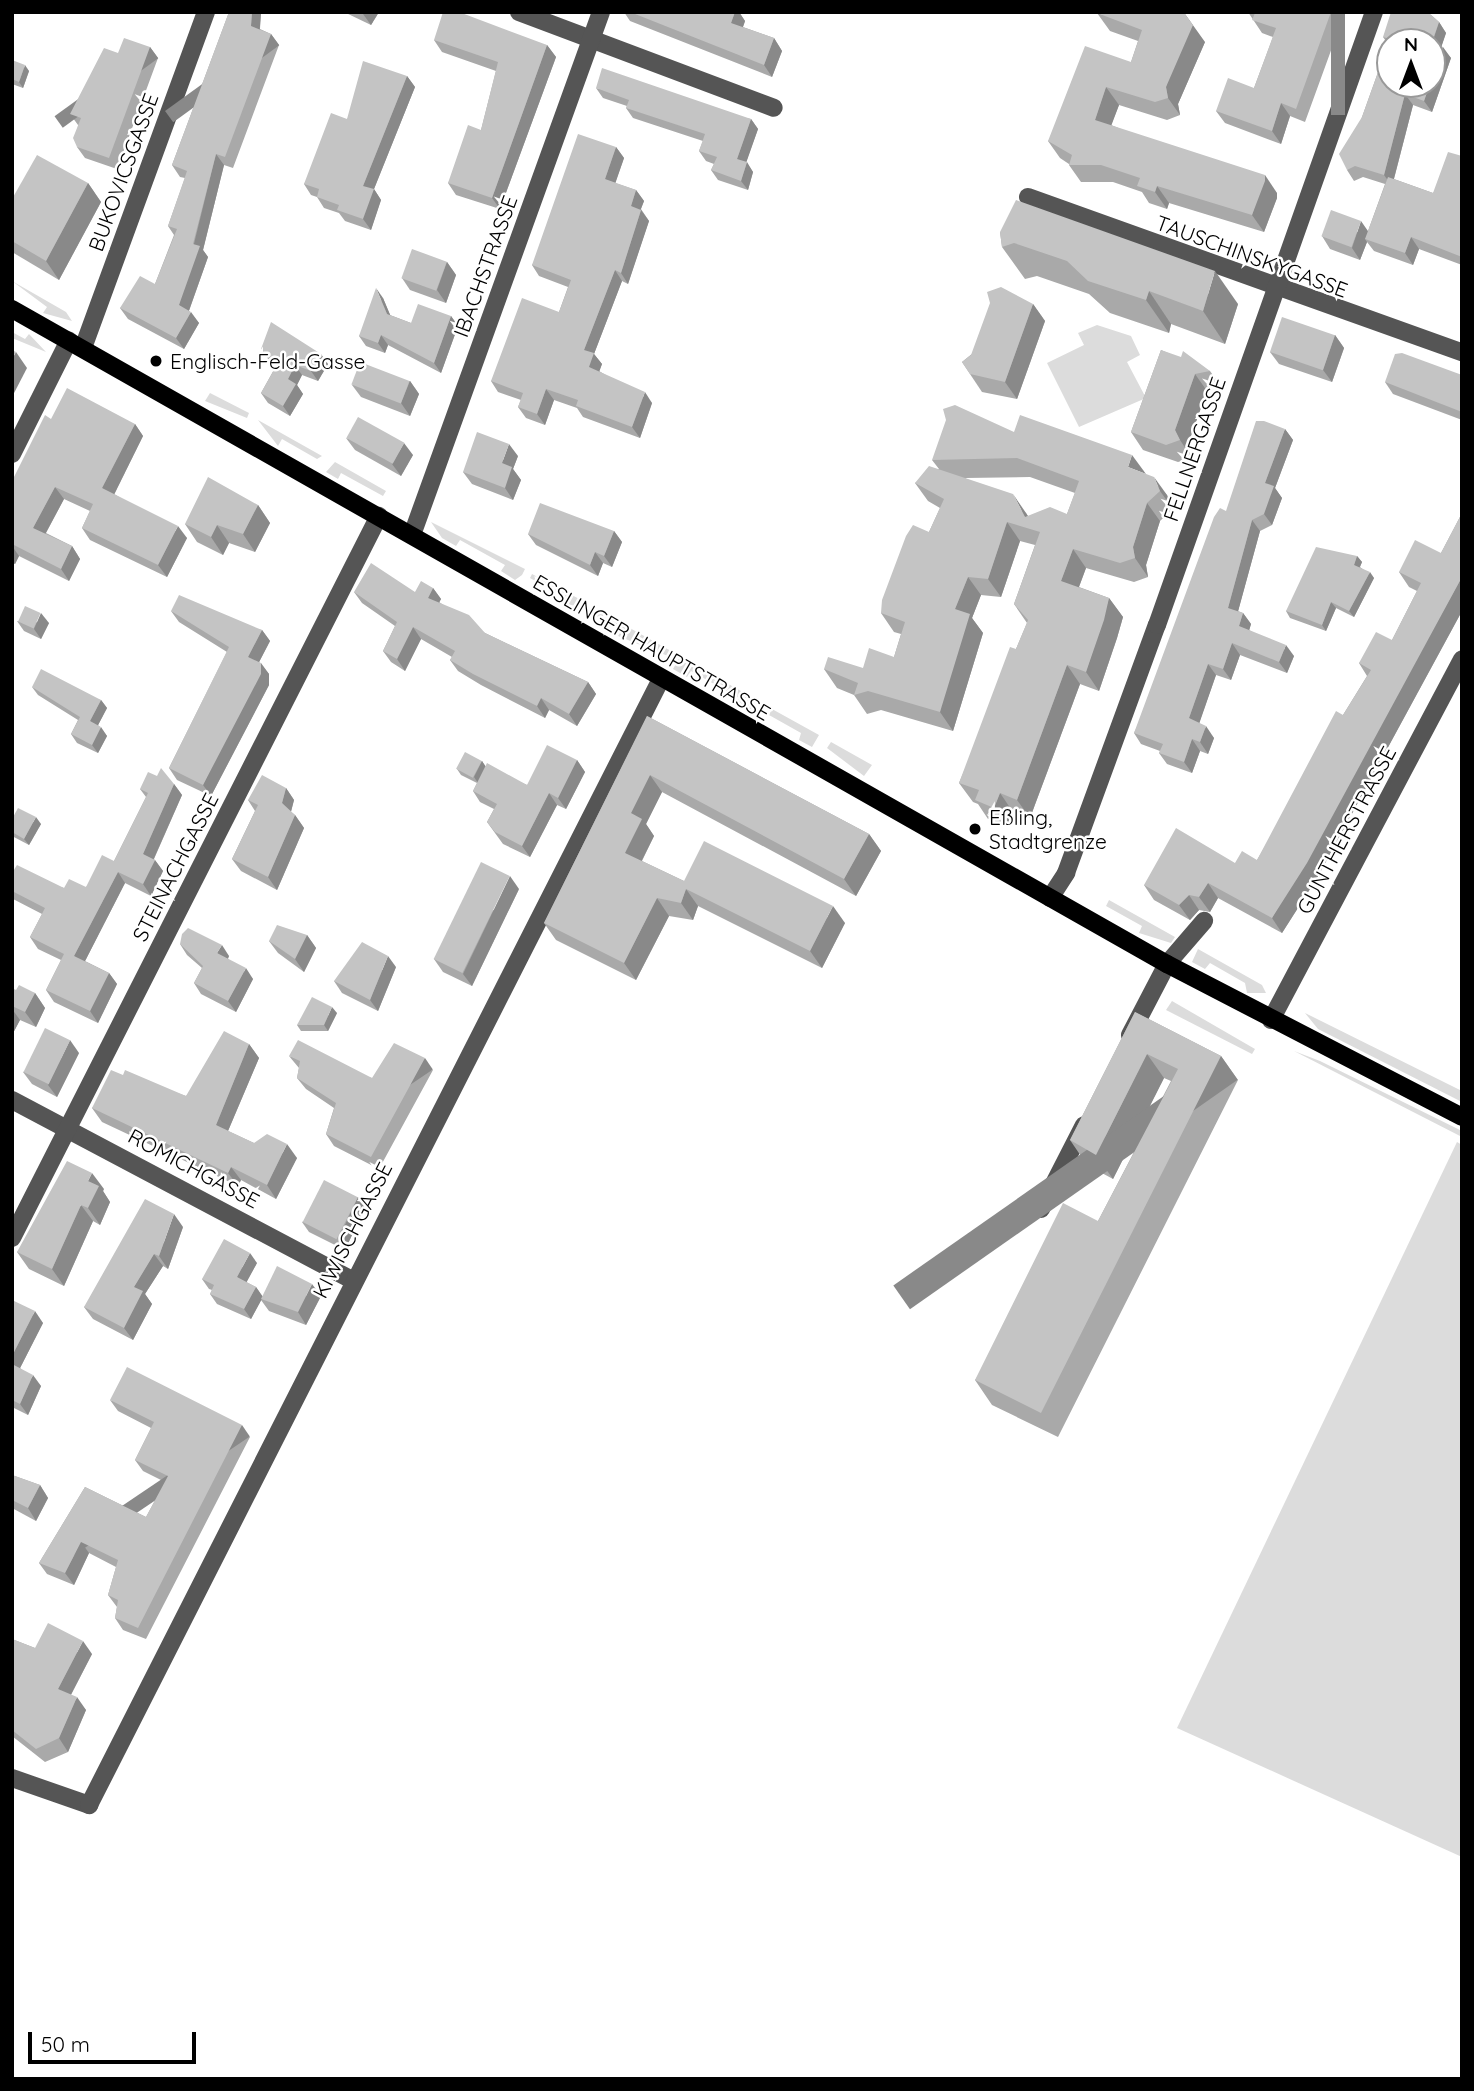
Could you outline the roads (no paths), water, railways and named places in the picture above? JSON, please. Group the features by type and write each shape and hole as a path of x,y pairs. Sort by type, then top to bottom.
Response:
{"main road":[{"name":"ESSLINGER HAUPTSTRASSE","path":"12,309 1167,964 1462,1117"}],"street":[{"name":"BUKOVICSGASSE","path":"76,344 206,12"},
{"path":"519,12 774,108"},
{"name":"IBACHSTRASSE","path":"412,535 601,12"},
{"name":"FELLNERGASSE","path":"1050,898 1075,847 1374,12"},
{"name":"TAUSCHINSKYGASSE","path":"1028,197 1275,289 1462,352"},
{"path":"12,454 76,344"},
{"name":"STEINACHGASSE","path":"12,1238 379,516"},
{"name":"GUNTHERSTRASSE","path":"1271,1020 1462,660"},
{"name":"KIWISCHGASSE","path":"12,1778 89,1805 352,1280 661,678"},
{"path":"1121,1053 1167,964 1204,921"},
{"name":"ROMICHGASSE","path":"12,1100 68,1126 352,1280"},
{"path":"1041,1209 1096,1101"}],"place":[{"name":"Englisch-Feld-Gasse","path":"156,361"},
{"name":"Eßling, Stadtgrenze","path":"975,829"}]}
